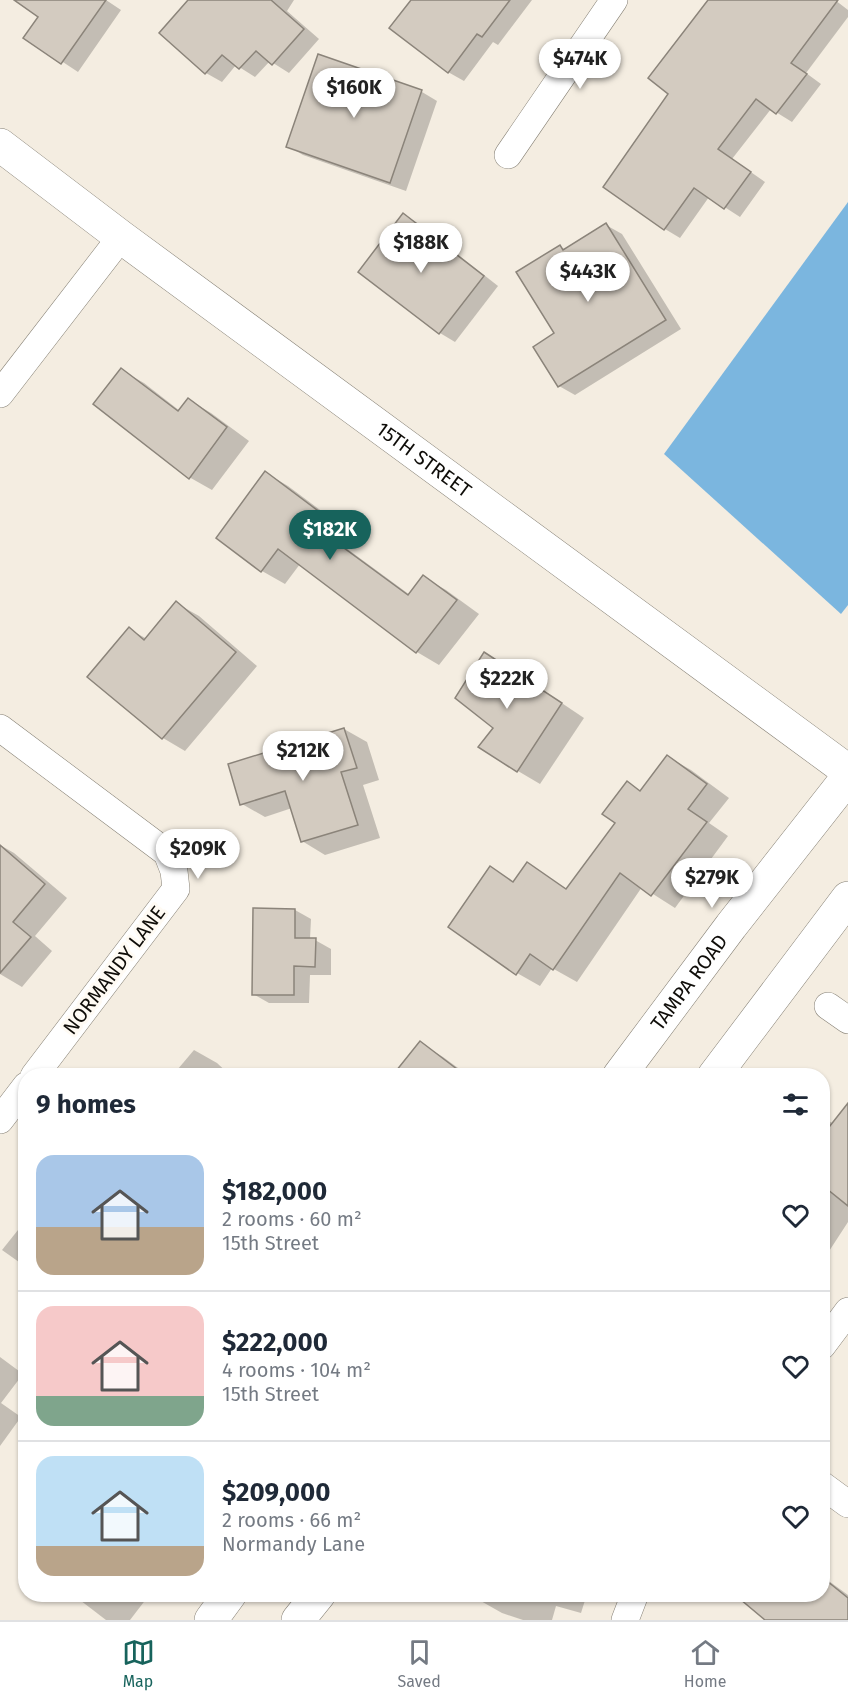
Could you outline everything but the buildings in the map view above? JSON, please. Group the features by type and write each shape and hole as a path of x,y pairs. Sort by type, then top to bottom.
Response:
{"street":[{"path":"508,155 614,0"},
{"name":"15TH STREET","path":"0,145 121,237 848,771"},
{"path":"0,394 121,237"},
{"name":"NORMANDY LANE","path":"0,728 167,853 174,871 176,889 40,1068"},
{"name":"TAMPA ROAD","path":"625,1068 731,926 848,777"},
{"path":"720,1068 848,898"},
{"path":"0,1120 18,1096"},
{"path":"830,1335 848,1311"},
{"path":"830,1491 848,1504"},
{"path":"211,1620 224,1602"},
{"path":"298,1620 313,1602"},
{"path":"625,1620 632,1602"}],"water":[{"path":"848,202 848,605 841,614 664,454"}]}
